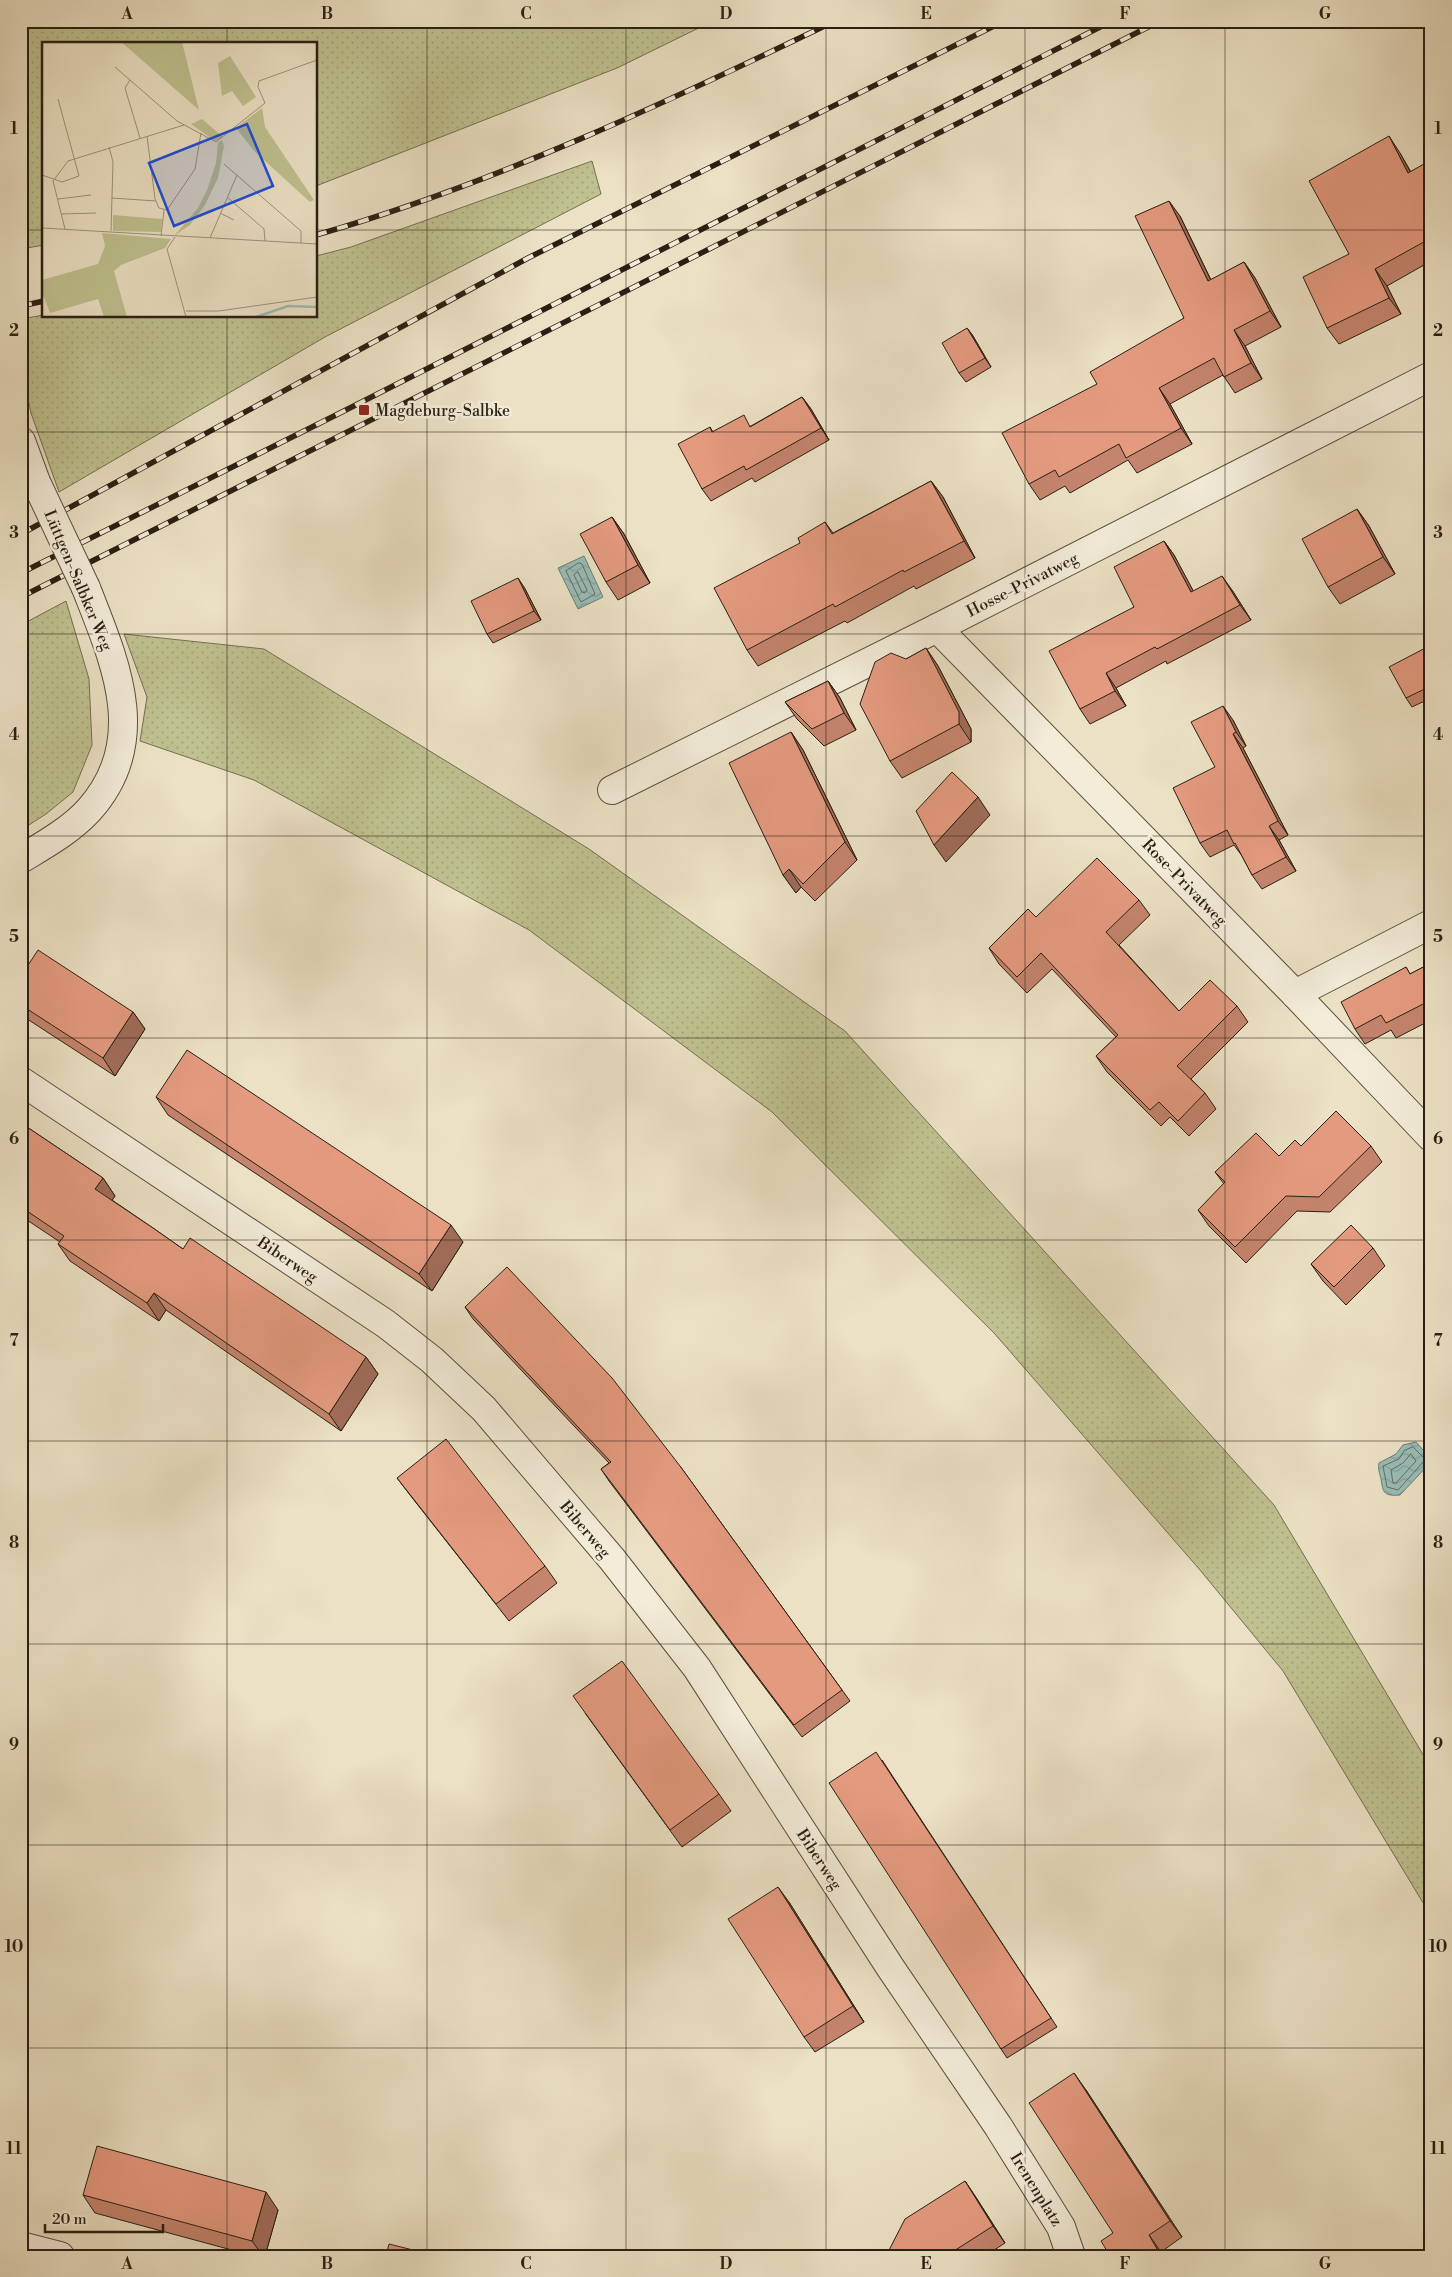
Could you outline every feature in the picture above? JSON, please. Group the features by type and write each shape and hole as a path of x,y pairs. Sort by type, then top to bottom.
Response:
{"street":[{"name":"Hosse-Privatweg","path":"612,790 937,628 1431,376"},
{"name":"Lüttgen-Salbker Weg","path":"21,441 36,482 86,588 104,634 120,686 124,721 120,754 107,786 88,811 21,859"},
{"name":"Rose-Privatweg","path":"937,628 1295,994 1431,1138"},
{"path":"1295,994 1431,924"},
{"name":"Biberweg","path":"21,1081 386,1324 432,1360 484,1409 612,1559 697,1668 890,1967 998,2126"},
{"name":"Irenenplatz","path":"998,2126 1061,2227 1071,2256"},
{"path":"21,2246 60,2256"}],"green space":[{"path":"21,21 713,21 617,68 318,185 318,42 42,42 42,245 21,249"},
{"path":"592,161 601,194 325,337 59,492 31,413 21,365 21,319 42,315 42,318 318,318 318,255 351,247"},
{"path":"66,601 89,679 92,745 73,792 46,814 21,830 21,625"},
{"path":"124,634 264,649 589,849 845,1031 1274,1505 1431,1768 1431,1916 1283,1671 1200,1570 994,1333 772,1112 529,930 254,780 140,741 147,697"}],"water":[{"path":"584,556 603,597 578,609 558,568"},
{"path":"1416,1442 1431,1459 1431,1462 1400,1495 1385,1493 1379,1463 1396,1454 1403,1445"}],"building":[{"path":"1389,136 1408,173 1431,160 1431,238 1375,269 1389,298 1327,328 1303,277 1349,254 1309,181"},
{"path":"1169,201 1208,281 1244,262 1270,311 1234,330 1251,363 1224,377 1214,358 1159,388 1181,428 1126,458 1119,444 1059,477 1055,470 1029,484 1002,433 1097,384 1090,372 1184,318 1135,216"},
{"path":"967,328 985,358 959,373 942,343"},
{"path":"802,397 821,428 746,470 744,466 702,489 678,444 710,427 712,432 744,415 750,427"},
{"path":"931,481 964,541 904,572 903,570 835,607 833,604 747,650 714,588 800,543 798,538 825,522 832,534"},
{"path":"1357,509 1383,557 1328,587 1302,539"},
{"path":"612,517 638,565 606,582 580,534"},
{"path":"1164,541 1191,592 1222,576 1240,605 1157,649 1155,647 1106,673 1115,691 1080,709 1049,651 1134,607 1114,567"},
{"path":"518,578 534,611 487,634 471,601"},
{"path":"1431,645 1431,686 1406,698 1389,667"},
{"path":"926,648 959,712 959,724 890,761 860,704 875,662 891,653 906,659"},
{"path":"828,681 844,713 812,729 785,702"},
{"path":"1223,706 1236,732 1233,734 1278,821 1269,826 1286,857 1252,875 1227,830 1200,843 1173,788 1215,767 1191,722"},
{"path":"791,732 845,842 803,884 789,869 783,875 729,763"},
{"path":"952,772 978,797 934,845 916,811"},
{"path":"1097,858 1139,900 1106,932 1179,1011 1210,980 1237,1006 1177,1066 1205,1093 1178,1121 1159,1102 1150,1110 1096,1056 1118,1035 1041,953 1017,977 989,948 1028,909 1036,917"},
{"path":"38,950 133,1012 103,1058 21,1005 21,976"},
{"path":"1431,963 1431,1000 1386,1023 1381,1015 1355,1029 1341,1002 1406,967 1410,974"},
{"path":"187,1050 451,1225 419,1274 156,1097"},
{"path":"1336,1111 1371,1146 1319,1197 1286,1196 1235,1247 1198,1210 1225,1182 1215,1172 1256,1133 1279,1156 1295,1140 1301,1146"},
{"path":"21,1123 103,1178 95,1189 183,1249 190,1238 366,1357 329,1414 154,1293 147,1303 58,1244 64,1236 21,1207"},
{"path":"1351,1225 1373,1248 1334,1287 1311,1264"},
{"path":"507,1267 612,1378 680,1466 842,1690 794,1725 601,1469 611,1462 465,1307"},
{"path":"1431,1324 1431,1334 1426,1328"},
{"path":"446,1439 545,1566 496,1604 397,1478"},
{"path":"622,1661 719,1794 670,1830 573,1696"},
{"path":"876,1752 1051,2018 1001,2049 829,1783"},
{"path":"778,1887 853,2006 804,2037 728,1919"},
{"path":"1074,2073 1170,2221 1149,2235 1161,2256 1110,2256 1101,2241 1113,2233 1029,2103"},
{"path":"97,2146 266,2192 252,2241 83,2195"},
{"path":"965,2181 993,2226 946,2256 886,2256 905,2219"},
{"path":"389,2244 437,2256 386,2256"}],"railway":[{"path":"318,234 450,191 515,166 645,111 835,21"},
{"path":"21,534 528,258 1004,21"},
{"path":"21,573 1112,21"},
{"path":"21,597 1160,21"},
{"path":"21,306 42,301"}],"place":[{"name":"Magdeburg-Salbke","path":"364,410"}]}
